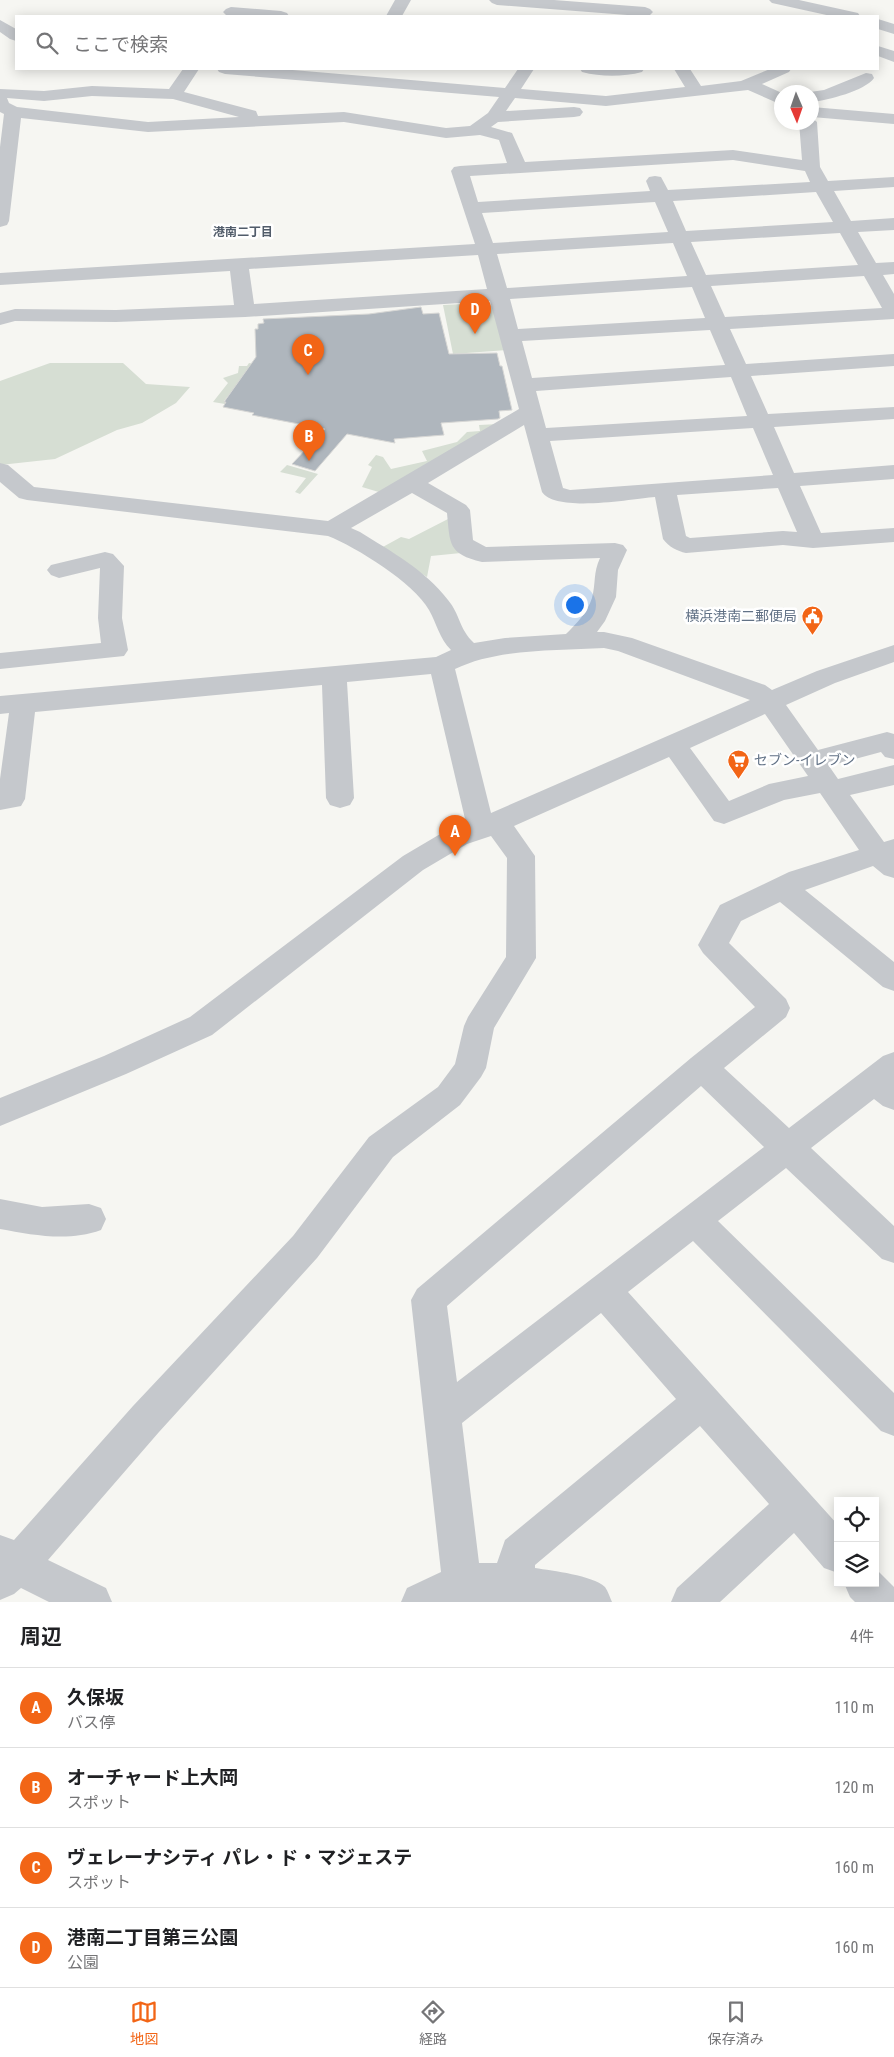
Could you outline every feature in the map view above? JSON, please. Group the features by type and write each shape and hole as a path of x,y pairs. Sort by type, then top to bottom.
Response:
{"street":[{"path":"395,15 403,0"},
{"path":"497,0 537,7 646,9"},
{"path":"777,0 847,15"},
{"path":"230,10 272,15"},
{"path":"0,24 15,23"},
{"path":"0,24 14,44"},
{"path":"879,24 894,29"},
{"path":"879,51 894,56"},
{"path":"174,94 190,70"},
{"path":"251,70 361,74 509,93 606,101 748,84 781,70"},
{"path":"477,129 494,117 525,70"},
{"path":"683,70 696,91"},
{"path":"819,95 828,94 863,81 866,78 843,71"},
{"path":"748,84 774,96"},
{"path":"0,92 44,96 92,91 174,94 276,122"},
{"path":"494,117 571,113 606,101"},
{"path":"0,221 7,107 148,127 276,122 344,117 446,133 477,129 506,136 518,168"},
{"path":"819,113 894,119"},
{"path":"510,336 894,312 811,167 809,130"},
{"path":"811,167 733,155 460,171 486,249 553,492 568,498 894,472"},
{"path":"646,161 813,541"},
{"path":"471,208 894,182"},
{"path":"0,319 15,315 63,295 239,264 894,224"},
{"path":"239,264 245,311"},
{"path":"0,279 63,295 116,316 245,311 894,268"},
{"path":"525,385 894,360"},
{"path":"332,529 532,411"},
{"path":"537,435 894,413"},
{"path":"0,470 27,493 332,529 352,537 416,579 440,606 453,637 468,652"},
{"path":"412,483 458,510 462,544 482,555 615,550 606,570 604,597 593,621 574,641"},
{"path":"665,490 675,540 686,546 784,538 813,541 894,535"},
{"path":"0,661 115,650 110,618 112,566 105,559 59,570"},
{"path":"0,800 12,799 12,705 441,664 468,652 505,646 604,640 623,644 756,691 770,702 823,777 888,857 783,888 730,912 713,945 775,1008 702,1067 429,1300 444,1415 462,1584"},
{"path":"0,1112 115,1065 201,1026 413,863 458,837 826,677 893,654"},
{"path":"92,1602 6,1567 305,1247 381,1147 449,1096 470,1068 479,1026 521,958 521,856 488,825 441,664"},
{"path":"334,675 340,798"},
{"path":"674,744 724,814 779,791 823,777 887,741 894,750"},
{"path":"823,777 894,775"},
{"path":"783,888 894,979"},
{"path":"702,1067 894,1248"},
{"path":"444,1415 787,1147 887,1080"},
{"path":"0,1214 42,1222 89,1219"},
{"path":"694,1220 894,1418"},
{"path":"603,1290 834,1550"},
{"path":"511,1584 519,1554 702,1401"},
{"path":"691,1602 795,1506"},
{"path":"421,1602 462,1584 511,1584 585,1598 592,1602"},
{"path":"868,1587 881,1602"}],"shaded area":[{"path":"484,303 494,307 507,350 453,354 443,305"},
{"path":"50,363 123,363 146,384 190,387 176,403 142,423 117,430 55,459 0,465 0,381"},
{"path":"249,363 255,364 235,391 232,391 224,401 226,402 225,404 213,402 228,383 223,378 238,373 239,366 247,366"},
{"path":"499,424 382,493 362,487 372,467 368,465 376,455 383,457 391,469 427,461 422,451 457,442 467,432 480,431 479,425"},
{"path":"287,465 318,474 300,494 295,492 306,478 280,472"},
{"path":"450,518 461,553 431,556 427,577 381,548 401,537 409,539"}],"building":[{"path":"421,307 423,314 439,313 449,354 497,353 500,366 502,366 512,410 499,411 500,418 498,419 441,423 444,435 394,439 395,443 347,434 315,471 292,464 325,429 252,415 254,413 223,407 226,402 224,402 256,357 255,329 258,329 258,324 264,323 263,319 369,314"}],"place":[{"name":"港南二丁目第三公園","path":"475,334"},
{"name":"ヴェレーナシティ パレ・ド・マジェステ","path":"308,375"},
{"name":"オーチャード上大岡","path":"309,461"},
{"name":"横浜港南二郵便局","path":"813,635"},
{"name":"セブン-イレブン","path":"738,779"},
{"name":"久保坂","path":"455,856"}],"district":[{"name":"港南二丁目","path":"243,232"}]}
